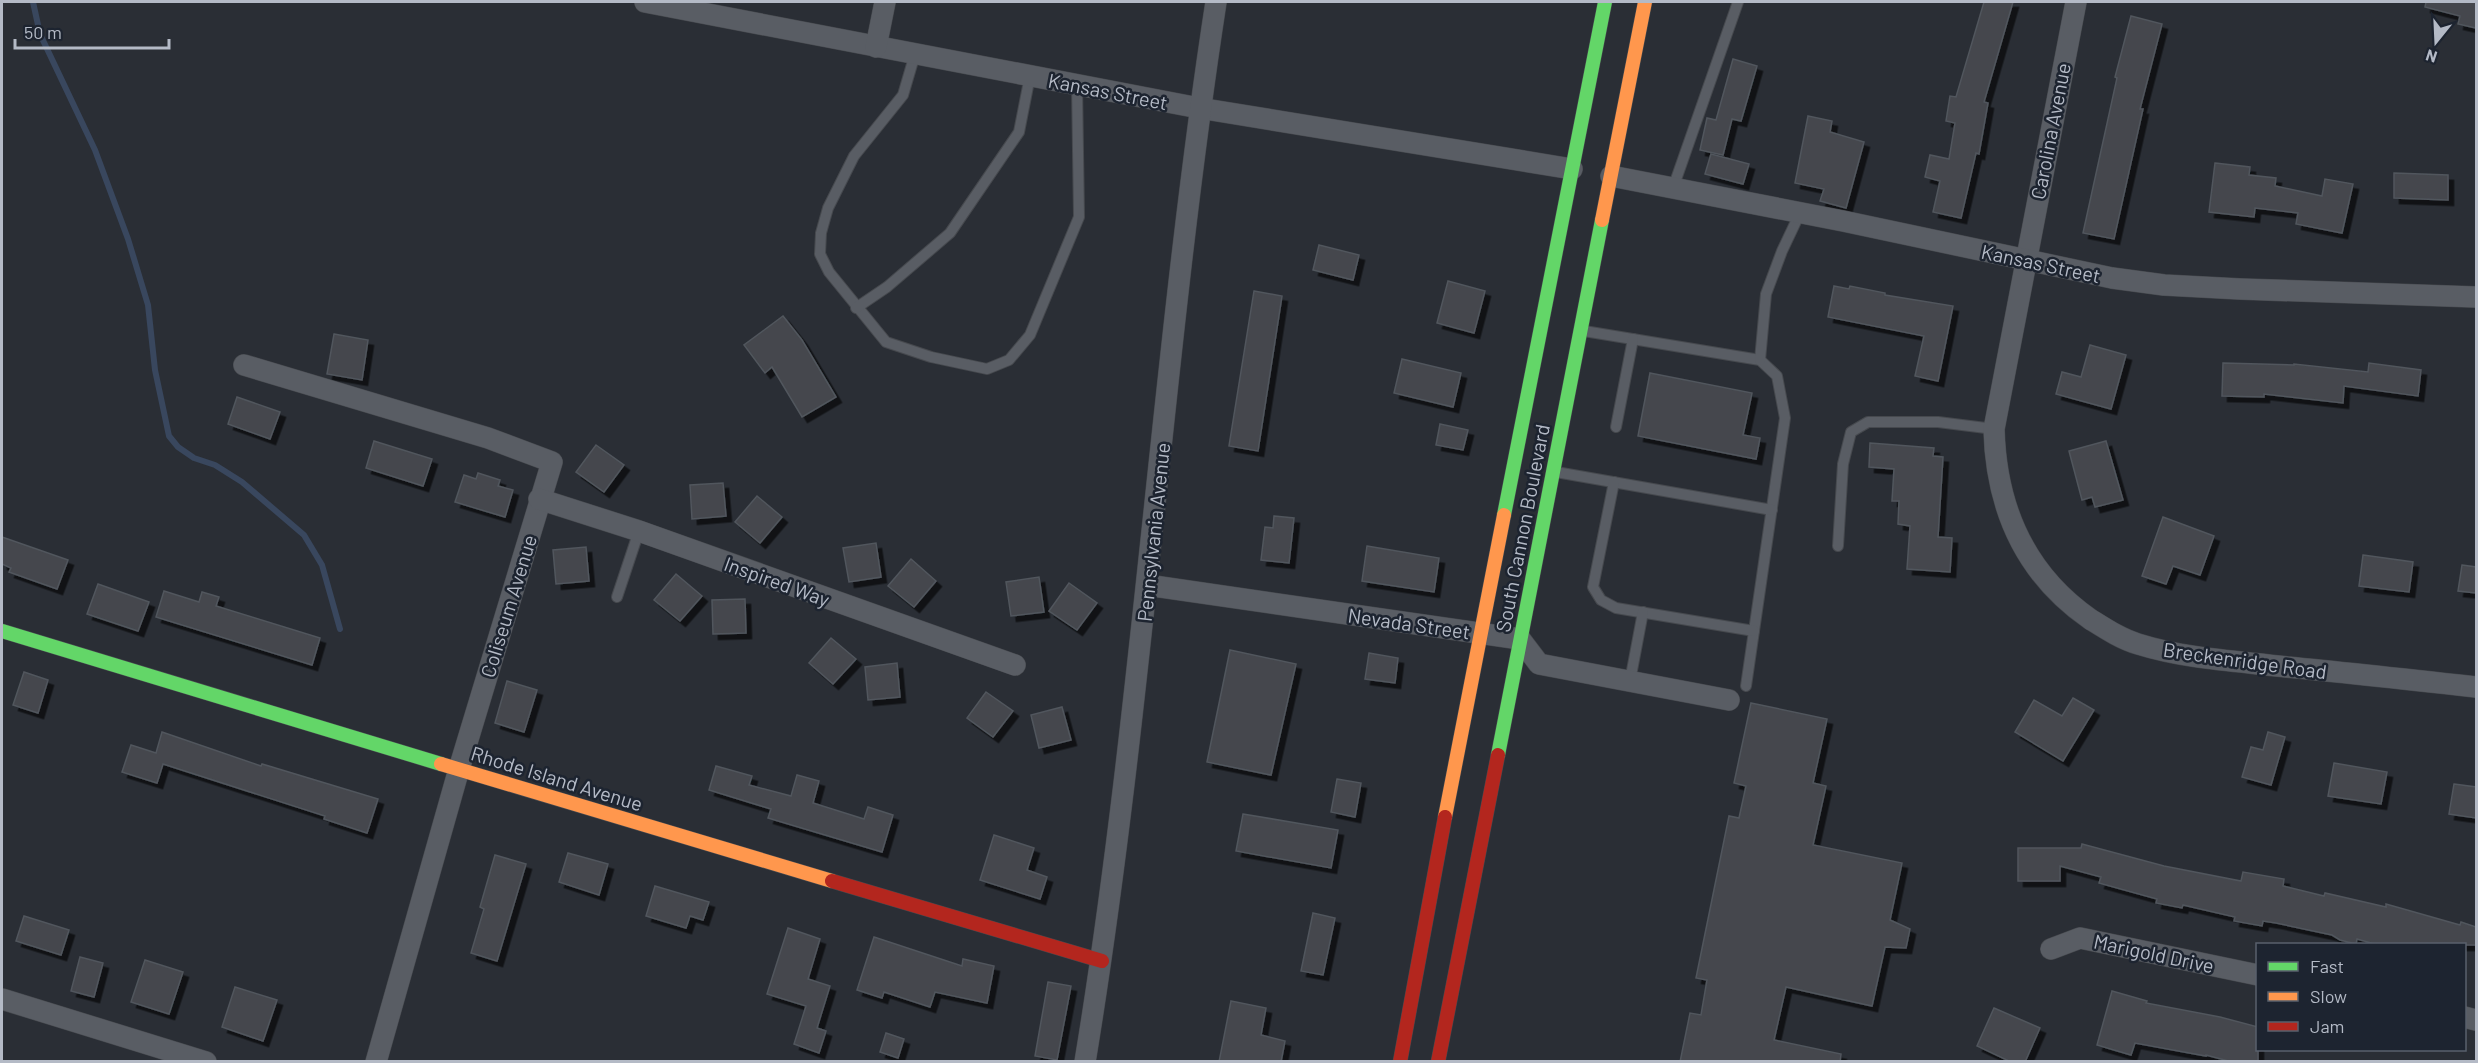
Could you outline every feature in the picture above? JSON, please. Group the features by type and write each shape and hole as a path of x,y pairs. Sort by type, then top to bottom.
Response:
{"main road":[{"name":"South Cannon Boulevard","path":"1400,1062 1605,2"},
{"name":"South Cannon Boulevard","path":"1438,1062 1645,2"},
{"name":"Rhode Island Avenue","path":"2,631 1102,961"}],"street":[{"name":"Kansas Street","path":"645,2 1199,108 1572,169"},
{"path":"876,47 885,2"},
{"name":"Pennsylvania Avenue","path":"1085,1062 1102,961 1132,725 1199,108 1216,2"},
{"name":"Carolina Avenue","path":"2025,260 2076,2"},
{"name":"Kansas Street","path":"1611,176 2112,278 2164,285 2476,297"},
{"name":"Breckenridge Road","path":"2025,260 1994,429 1995,455 2004,503 2012,525 2034,566 2072,606 2110,632 2137,644 2188,656 2476,687"},
{"name":"Coliseum Avenue","path":"244,365 488,438 552,462 459,769 376,1062"},
{"name":"Inspired Way","path":"539,499 639,531 1015,665"},
{"name":"Nevada Street","path":"1147,585 1520,639"},
{"path":"1520,639 1539,664 1729,700"},
{"name":"Marigold Drive","path":"2051,949 2080,938 2256,975"},
{"path":"2,999 206,1062"}],"lane":[{"path":"1673,188 1738,2"},
{"path":"915,54 903,95 854,156 828,208 821,233 820,254 829,272 886,342 931,357 987,369 1009,360 1030,335 1079,217 1077,85"},
{"path":"856,308 888,287 950,233 1019,132 1030,76"},
{"path":"1760,360 1766,294 1782,251 1800,213"},
{"path":"1581,330 1760,360 1777,376 1785,418 1746,686"},
{"path":"1616,427 1633,339"},
{"path":"1838,546 1843,464 1851,432 1868,422 1938,422 1994,429"},
{"path":"1553,471 1772,510"},
{"path":"1614,482 1593,587 1601,600 1616,608 1754,631"},
{"path":"617,597 639,531"},
{"path":"1630,681 1643,612"}],"building":[{"path":"1984,2 2013,2 1984,102 1988,103 1979,154 1976,153 1961,218 1933,212 1940,181 1925,177 1930,155 1949,159 1955,123 1946,121 1950,96 1956,97"},
{"path":"2426,2 2476,2 2476,28 2458,24 2460,16 2425,7"},
{"path":"2131,16 2162,24 2140,109 2143,109 2114,239 2083,233 2117,78 2115,77"},
{"path":"1733,59 1757,66 1741,121 1732,119 1723,155 1700,150 1707,118 1716,120"},
{"path":"1808,116 1832,121 1830,132 1864,142 1846,208 1820,201 1824,189 1795,183"},
{"path":"1711,154 1749,164 1743,184 1705,174"},
{"path":"2215,163 2250,167 2249,175 2276,178 2275,186 2322,196 2325,179 2353,184 2342,233 2296,224 2298,213 2255,208 2254,217 2209,212"},
{"path":"2394,173 2448,175 2448,200 2394,198"},
{"path":"1319,245 1359,255 1353,280 1313,270"},
{"path":"1448,281 1485,291 1474,333 1437,323"},
{"path":"1834,286 1849,289 1850,286 1885,293 1885,295 1953,306 1938,381 1915,376 1924,336 1828,317"},
{"path":"1254,291 1282,296 1258,451 1229,446"},
{"path":"783,316 802,340 836,397 802,417 772,367 765,373 744,345"},
{"path":"334,334 368,340 362,380 327,374"},
{"path":"2090,345 2126,355 2111,409 2056,394 2062,372 2081,377"},
{"path":"1402,359 1461,373 1453,407 1394,393"},
{"path":"2223,363 2294,364 2368,372 2369,363 2421,370 2418,396 2344,386 2343,403 2264,394 2264,397 2222,396"},
{"path":"1650,373 1752,393 1743,435 1760,438 1756,459 1638,436"},
{"path":"237,397 280,412 270,439 228,424"},
{"path":"1440,424 1468,430 1463,450 1436,445"},
{"path":"374,441 432,459 423,486 366,468"},
{"path":"2106,441 2123,500 2095,507 2092,497 2082,500 2069,451"},
{"path":"1870,443 1934,448 1933,456 1943,457 1938,537 1952,538 1950,572 1907,569 1910,526 1898,524 1899,501 1892,501 1894,469 1869,467"},
{"path":"596,445 624,465 604,492 576,472"},
{"path":"478,473 500,480 498,486 513,490 505,517 455,502 464,475 476,479"},
{"path":"723,483 726,516 692,519 690,485"},
{"path":"757,496 782,517 760,543 735,522"},
{"path":"1274,516 1294,518 1289,563 1261,560 1265,527 1273,528"},
{"path":"2163,517 2214,536 2200,575 2173,566 2166,584 2142,576"},
{"path":"2,537 68,560 57,589 9,572 11,568 2,564"},
{"path":"876,543 881,577 849,582 843,548"},
{"path":"1367,546 1439,558 1434,592 1362,581"},
{"path":"586,547 589,581 556,584 553,550"},
{"path":"2363,555 2413,562 2409,592 2359,586"},
{"path":"911,559 936,581 914,607 888,586"},
{"path":"2462,565 2476,567 2476,593 2458,591"},
{"path":"676,574 702,596 680,621 654,600"},
{"path":"1039,577 1044,612 1011,616 1006,582"},
{"path":"1069,583 1097,603 1077,630 1049,611"},
{"path":"98,584 149,602 138,631 87,614"},
{"path":"164,591 199,602 202,592 219,597 216,606 320,638 312,665 156,617"},
{"path":"745,599 746,633 713,634 712,600"},
{"path":"831,638 856,659 833,684 809,663"},
{"path":"1230,650 1296,664 1271,775 1207,762"},
{"path":"1369,653 1398,658 1395,683 1365,679"},
{"path":"897,663 900,697 868,700 865,667"},
{"path":"24,672 48,680 38,713 13,705"},
{"path":"507,681 537,690 524,732 495,723"},
{"path":"986,692 1013,711 993,737 967,718"},
{"path":"2073,698 2094,710 2063,761 2015,732 2034,700 2062,716"},
{"path":"1751,703 1827,719 1813,783 1826,786 1813,845 1902,863 1890,920 1910,929 1906,948 1885,947 1872,1006 1786,987 1774,1040 1841,1054 1840,1062 1680,1062 1690,1013 1701,1015 1707,980 1696,978 1729,816 1739,818 1746,786 1734,783"},
{"path":"1062,707 1071,740 1039,748 1031,715"},
{"path":"162,732 261,766 262,764 378,799 367,833 324,819 325,816 163,764 157,783 122,772 131,745 156,753"},
{"path":"2268,732 2285,737 2271,785 2242,777 2251,747 2263,750"},
{"path":"2334,763 2387,772 2381,804 2328,796"},
{"path":"716,766 752,776 749,785 791,796 797,775 819,781 813,803 864,819 868,807 893,815 882,852 768,818 771,809 709,790"},
{"path":"1337,779 1361,783 1355,817 1331,812"},
{"path":"2454,784 2476,787 2476,818 2449,814"},
{"path":"1243,814 1338,830 1331,868 1236,851"},
{"path":"994,835 1034,848 1027,870 1047,877 1040,899 980,880"},
{"path":"2082,844 2164,866 2241,881 2243,872 2284,879 2283,886 2324,896 2325,893 2386,907 2386,904 2460,925 2461,922 2476,927 2476,945 2466,945 2466,943 2371,943 2357,939 2356,943 2352,943 2332,935 2276,923 2263,921 2262,926 2234,921 2235,917 2183,905 2182,908 2156,903 2157,899 2099,883 2101,877 2060,866 2060,881 2018,881 2018,848 2081,848"},
{"path":"568,853 608,864 599,895 559,882"},
{"path":"495,855 526,864 497,961 471,953 484,909 480,907"},
{"path":"655,886 709,902 703,920 690,916 686,928 646,916"},
{"path":"1313,913 1335,918 1323,975 1301,971"},
{"path":"24,916 69,930 61,955 16,941"},
{"path":"788,928 820,939 808,979 830,986 817,1028 826,1031 819,1053 794,1044 806,1006 767,994"},
{"path":"874,937 962,966 963,959 994,966 987,1003 935,992 930,1007 884,992 882,998 857,990"},
{"path":"80,957 103,963 94,997 71,991"},
{"path":"145,960 183,972 169,1014 131,1002"},
{"path":"1048,982 1071,986 1057,1060 1035,1056"},
{"path":"235,987 277,1000 263,1041 222,1027"},
{"path":"2112,991 2147,1001 2146,1003 2256,1026 2258,1062 2232,1062 2206,1055 2135,1043 2131,1055 2097,1045"},
{"path":"1231,1001 1266,1008 1261,1035 1285,1041 1281,1062 1219,1062"},
{"path":"1994,1008 2040,1028 2025,1062 2011,1062 1977,1046"},
{"path":"886,1033 904,1039 898,1058 880,1052"}],"waterway":[{"path":"33,2 40,34 95,150 128,239 148,305 155,370 169,436 178,447 194,458 215,465 242,482 304,535 322,565 340,629"}],"traffic: fast":[{"path":"1504,515 1605,2"},
{"path":"1498,755 1602,220"},
{"path":"2,631 441,764"}],"traffic: slow":[{"path":"1602,220 1645,2"},
{"path":"1445,817 1504,515"},
{"path":"441,764 832,881"}],"traffic: jam":[{"path":"1438,1062 1498,755"},
{"path":"1400,1062 1445,817"},
{"path":"832,881 1102,961"}]}
